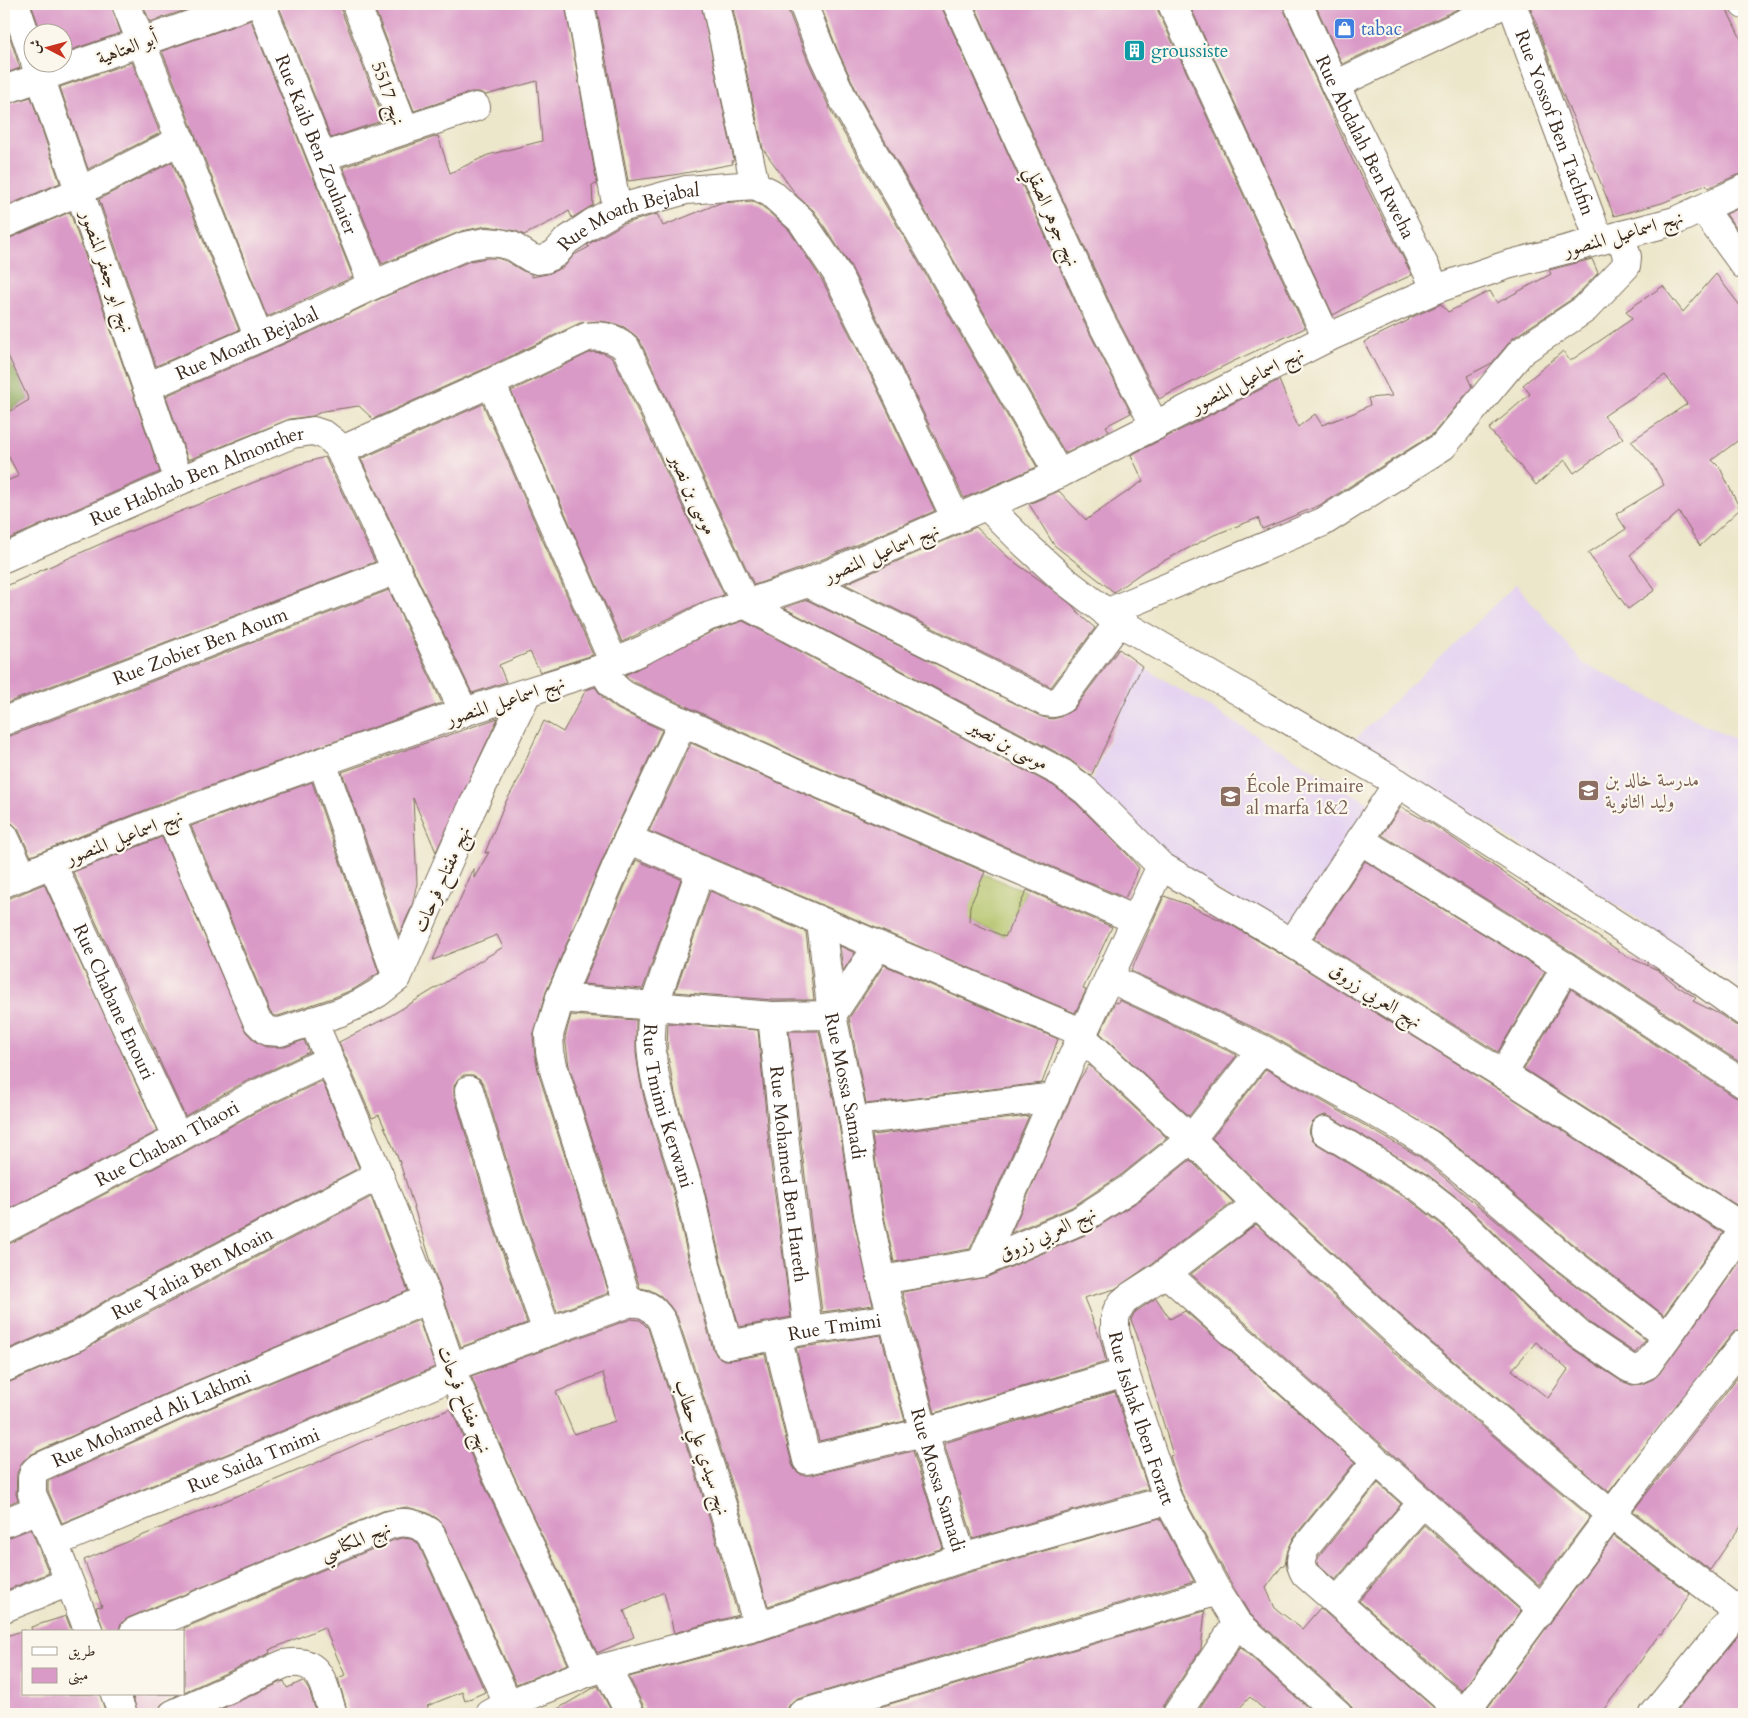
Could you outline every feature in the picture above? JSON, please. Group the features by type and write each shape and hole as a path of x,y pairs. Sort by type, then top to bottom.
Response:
{"street":[{"name":"نهج ابو جعفر المنصور","path":"15,4 22,24"},
{"path":"126,4 259,338"},
{"name":"أبو العتاهية","path":"72,67 250,4"},
{"name":"Rue Kaib Ben Zouhaier","path":"261,4 373,285"},
{"name":"نهج 5517","path":"322,158 405,130 356,4"},
{"path":"580,4 617,209"},
{"path":"716,4 755,185 771,193 801,220 836,272 956,519"},
{"path":"803,4 823,55 845,102 1059,474"},
{"name":"نهج جوهر الصقلي","path":"957,4 1100,319 1154,426"},
{"path":"1172,4 1327,338"},
{"name":"Rue Abdalah Ben Rweha","path":"1298,4 1334,85 1436,289"},
{"path":"1334,85 1504,4"},
{"name":"Rue Yossof Ben Tachfin","path":"1112,618 1323,522 1443,446 1522,350 1585,309 1626,266 1627,257 1610,238 1512,4"},
{"name":"أبو العتاهية","path":"4,90 26,72"},
{"name":"نهج ابو جعفر المنصور","path":"39,72 179,481"},
{"path":"405,130 476,107"},
{"path":"4,224 80,191 181,140"},
{"name":"Rue Moath Bejabal","path":"147,387 373,285 465,246 486,242 512,246 531,258 545,259 556,253 566,241 617,209 686,190 755,185"},
{"name":"نهج اسماعيل المنصور","path":"14,879 170,817 322,762 464,712 608,666 707,617 808,583 1059,474 1327,338 1436,289 1507,265 1675,221 1744,189"},
{"path":"1703,209 1744,265"},
{"name":"موسى بن نصير","path":"491,383 586,337 598,336 619,341 626,348 746,605 884,676 1062,773 1086,791 1162,866"},
{"path":"340,451 491,383 608,666 608,681 616,690 792,772 1136,920"},
{"name":"Rue Habhab Ben Almonther","path":"4,558 179,481 292,434 313,431 325,435 334,442 340,451 464,712"},
{"path":"987,506 1064,580 1112,618 1398,783 1680,966 1744,1012"},
{"name":"Rue Zobier Ben Aoum","path":"4,721 397,570"},
{"path":"808,583 1045,702 1054,703 1062,700 1112,618"},
{"name":"نهج مفتاح فرحات","path":"170,817 257,1021 267,1031 280,1032 341,1012 378,993 397,978 471,810 527,693"},
{"path":"453,1372 547,1332 628,1303 550,1052 550,1035 560,998 628,840 683,722"},
{"path":"322,762 397,978"},
{"path":"1292,943 1398,783"},
{"path":"4,836 14,879"},
{"path":"628,840 1082,1035 1257,1204 1409,1344 1611,1514 1741,1608 1654,1714"},
{"path":"1360,840 1566,967 1744,1084"},
{"name":"Rue Chabane Enouri","path":"52,864 178,1138"},
{"path":"981,1263 1082,1035 1162,866"},
{"name":"نهج العربي زروق","path":"1162,866 1292,943 1503,1074 1744,1229"},
{"name":"Rue Tmimi Kerwani","path":"700,871 654,1006 650,1024 650,1044 652,1065 688,1186 728,1345"},
{"name":"Rue Mossa Samadi","path":"758,1626 962,1558 924,1432 882,1280 868,1214 854,1121 832,1015 821,922"},
{"path":"560,998 772,1016 832,1015 878,946"},
{"path":"1503,1074 1566,967"},
{"path":"1109,978 1262,1049 1394,1122 1429,1144 1560,1254 1667,1337"},
{"name":"Rue Mohamed Ben Hareth","path":"772,1016 786,1154 808,1330"},
{"name":"نهج مفتاح فرحات","path":"312,1021 379,1175 428,1299 453,1372 495,1471 597,1669 630,1714"},
{"name":"نهج العربي زروق","path":"882,1280 981,1263 1079,1221 1130,1188 1191,1139 1262,1049"},
{"name":"Rue Chaban Thaori","path":"4,1229 178,1138 249,1098 329,1060"},
{"path":"469,1090 510,1226 547,1332"},
{"path":"854,1121 1055,1097"},
{"path":"1325,1132 1420,1188 1452,1213 1540,1300 1580,1335 1622,1365 1636,1370 1647,1366 1744,1229"},
{"name":"Rue Yahia Ben Moain","path":"4,1368 78,1336 118,1311 379,1175"},
{"name":"Rue Isshak Iben Foratt","path":"1257,1204 1166,1273 1129,1296 1117,1311 1114,1319 1115,1330 1125,1374 1168,1500 1217,1592 1238,1623 1338,1714"},
{"path":"1166,1273 1541,1608"},
{"name":"Rue Mohamed Ali Lakhmi","path":"88,1630 54,1543 32,1494 34,1472 42,1465 178,1405 428,1299"},
{"name":"نهج سيدي علي حطاب","path":"628,1303 639,1302 646,1304 655,1310 662,1321 716,1485 758,1626"},
{"name":"Rue Tmimi","path":"728,1345 808,1330 892,1318"},
{"path":"777,1336 807,1460 924,1432 1125,1374"},
{"path":"1376,1461 1306,1547 1301,1556 1300,1566 1305,1574 1464,1714 1611,1514 1705,1391 1744,1344"},
{"name":"Rue Saida Tmimi","path":"54,1543 453,1372"},
{"path":"962,1558 1168,1500"},
{"path":"1337,1602 1423,1502"},
{"path":"4,1523 38,1509"},
{"name":"نهج المكناسي","path":"139,1630 389,1524 406,1522 416,1524 430,1532 499,1709"},
{"path":"4,1608 70,1582"},
{"path":"802,1714 1217,1592"},
{"path":"1177,1714 1238,1623"},
{"path":"499,1709 597,1669 758,1626"},
{"path":"173,1714 284,1664 294,1662 312,1666 319,1675 333,1714"},
{"path":"115,1696 123,1714"}],"shaded area":[{"name":"مدرسة خالد بن وليد الثانوية","path":"1516,584 1583,663 1744,744 1744,991 1616,905 1354,740"},
{"name":"École Primaire al marfa 1&2","path":"1141,666 1377,808 1290,933 1167,860 1090,784"}],"green space":[{"path":"4,352 29,399 4,414"},
{"path":"984,874 1026,891 1006,937 964,918"}],"building":[{"path":"31,4 111,4 121,33 72,50 72,22 37,22"},
{"path":"143,4 203,4 150,22"},
{"path":"278,4 341,4 341,10 384,120 331,138"},
{"path":"373,4 565,4 597,184 592,185 593,205 572,218 569,211 524,235 516,231 487,226 462,231 382,264 343,167 438,136 450,173 488,155 542,141 537,81 486,95 479,92 471,92 414,111"},
{"path":"596,4 701,4 734,160 732,161 733,164 628,181"},
{"path":"732,4 788,4 788,10 808,61 831,111 1037,467 964,498 850,265 814,211 797,196 763,149"},
{"path":"820,4 942,4 943,10 1086,326 1131,413 1106,426 1109,431 1065,453 859,96 837,49"},
{"path":"974,4 1157,4 1158,11 1305,328 1159,399 1114,312"},
{"path":"1189,4 1283,4 1284,10 1352,159 1412,275 1372,293 1333,315"},
{"path":"1315,4 1468,4 1342,64"},
{"path":"1529,4 1724,4 1744,45 1744,174 1737,175 1708,188 1706,185 1662,203 1614,216 1559,86"},
{"path":"4,19 20,68 4,74"},
{"path":"251,20 353,277 267,317 162,51"},
{"path":"132,62 160,133 88,169 60,87"},
{"path":"31,97 60,183 4,207 4,105"},
{"path":"172,162 239,330 156,366 99,199"},
{"path":"752,201 762,206 789,230 822,280 872,378 935,511 802,568 754,585 640,341 624,327 599,321 580,323 373,419 359,406 323,411 313,416 290,419 188,460 166,396 311,332 379,299 470,261 497,258 532,274 532,277 547,274 564,267 574,255 589,247 587,245 623,224 657,214 663,226 720,203"},
{"path":"1744,206 1744,239 1726,214"},
{"path":"70,212 160,472 4,541 4,482 19,476 4,448 4,415 29,400 4,347 4,239"},
{"path":"1592,259 1598,273 1575,297 1513,338 1492,363 1467,376 1472,387 1433,434 1320,505 1262,529 1258,518 1214,535 1144,571 1114,592 1054,545 1029,504 1059,491 1086,520 1143,481 1131,455 1279,380 1298,427 1315,414 1322,425 1354,413 1370,405 1368,398 1392,396 1364,342 1441,304 1448,312 1490,291 1497,303 1551,274 1549,270"},
{"path":"1716,274 1744,311 1744,436 1712,460 1720,468 1740,509 1700,546 1679,512 1630,555 1655,590 1628,609 1588,553 1626,529 1616,514 1664,485 1652,464 1631,441 1687,404 1665,375 1604,416 1623,438 1574,473 1565,460 1536,485 1489,429 1530,394 1523,385 1563,351 1570,361 1632,319 1626,311 1663,286 1683,312"},
{"path":"591,352 604,353 613,358 724,595 700,603 622,642 511,391"},
{"path":"483,404 593,655 540,672 530,652 499,665 506,682 472,693 361,459"},
{"path":"325,457 375,562 4,704 4,587 116,537 300,464"},
{"path":"976,527 1010,559 1072,605 1095,628 1051,687 845,584"},
{"path":"389,590 442,703 165,802 31,856 18,829 12,823 4,821 4,736 10,736"},
{"path":"807,600 1043,717 1052,719 1074,709 1119,649 1142,666 1091,776 1069,759 784,608"},
{"path":"743,621 1054,786 1076,803 1139,868 1125,898 798,758 634,682 625,675 713,631"},
{"path":"595,687 604,699 617,709 662,730 614,833 546,992 533,1036 539,1075 609,1293 557,1312 525,1221 484,1085 480,1079 473,1075 464,1075 458,1079 454,1086 454,1095 495,1231 527,1323 461,1347 434,1271 399,1160 379,1115 372,1118 339,1042 390,1016 503,947 497,935 433,960 474,868 474,878 489,852 485,853 504,805 522,773 529,752 544,721 563,732 586,690"},
{"path":"498,718 436,852 413,798 417,883 412,906 399,935 342,772"},
{"path":"691,743 985,872 970,906 969,921 1005,937 1027,890 1112,927 1083,989 1086,990 1075,1013 649,831"},
{"path":"312,782 379,973 354,989 335,997 274,1016 270,1012 191,826"},
{"path":"1401,807 1432,824 1628,957 1658,970 1696,998 1693,1001 1721,1015 1735,1025 1744,1027 1744,1065 1575,954 1382,835"},
{"path":"162,837 246,1032 256,1042 266,1047 285,1047 304,1040 309,1052 241,1084 185,1116 73,872"},
{"path":"636,860 681,879 643,989 583,984"},
{"path":"1365,861 1545,972 1498,1052 1314,938"},
{"path":"44,884 158,1131 4,1212 4,898 10,898"},
{"path":"710,891 806,932 814,1000 773,1000 675,992"},
{"path":"1164,896 1231,925 1284,956 1495,1087 1723,1233 1664,1315 1570,1242 1479,1164 1437,1131 1270,1035 1131,971"},
{"path":"840,946 855,953 843,971"},
{"path":"884,965 1058,1039 1042,1083 866,1104 849,1018"},
{"path":"1571,989 1735,1097 1744,1099 1744,1210 1524,1069"},
{"path":"1119,1000 1237,1055 1189,1116 1100,1033 1115,1002 1118,1003"},
{"path":"571,1015 636,1020 636,1053 645,1102 673,1191 690,1266 713,1349 717,1356 724,1360 765,1354 795,1470 802,1475 811,1475 913,1451 943,1548 768,1606 731,1480 677,1316 661,1296 650,1290 640,1288 569,1066 565,1037"},
{"path":"668,1023 758,1030 770,1156 791,1317 739,1327 720,1258 703,1183 675,1094 667,1051"},
{"path":"789,1031 819,1031 839,1124 853,1217 873,1305 822,1312"},
{"path":"1089,1065 1167,1138 1121,1175 1072,1207 1011,1233 1079,1080"},
{"path":"1266,1069 1420,1157 1550,1266 1646,1340 1635,1353 1590,1323 1551,1289 1463,1202 1428,1175 1325,1115 1317,1118 1312,1123 1309,1131 1312,1139 1317,1144 1411,1201 1442,1225 1529,1311 1570,1347 1621,1381 1632,1385 1642,1384 1659,1374 1744,1256 1744,1329 1732,1334 1609,1492 1419,1332 1268,1193 1212,1138","holes":["1536,1342 1568,1370 1548,1398 1512,1370"]},
{"path":"322,1081 359,1168 111,1297 71,1322 4,1351 4,1245 185,1152 256,1112"},
{"path":"1029,1116 970,1249 894,1262 883,1211 872,1135"},
{"path":"1190,1160 1233,1202 1157,1260 1115,1289 1084,1298 1101,1341 1106,1362 935,1413 902,1292 987,1277 1085,1235 1140,1200"},
{"path":"371,1197 408,1291 172,1391 32,1454 23,1461 17,1473 16,1494 18,1500 4,1506 4,1383 84,1350 126,1325"},
{"path":"1256,1224 1398,1356 1590,1517 1539,1585 1191,1274"},
{"path":"1156,1298 1170,1319 1185,1311 1355,1462 1294,1537 1288,1550 1285,1564 1266,1588 1275,1608 1302,1629 1320,1608 1441,1714 1353,1714 1353,1709 1348,1702 1249,1613 1182,1494 1170,1456 1173,1455 1131,1320 1134,1313"},
{"path":"631,1319 640,1320 648,1328 701,1490 738,1615 674,1633 664,1592 624,1611 634,1637 597,1653 509,1465 471,1376","holes":["603,1373 615,1421 574,1434 556,1392"]},
{"path":"419,1320 435,1367 62,1523 48,1491 48,1481 184,1419"},
{"path":"881,1335 905,1421 819,1441 796,1348"},
{"path":"1744,1369 1744,1521 1710,1570 1633,1511"},
{"path":"1115,1392 1148,1489 973,1539 944,1443"},
{"path":"451,1409 481,1478 568,1664 516,1684 444,1526 438,1519 428,1513 407,1507 383,1511 128,1618 121,1623 119,1630 103,1630 96,1607 102,1606 84,1560 362,1442"},
{"path":"1378,1483 1401,1504 1335,1580 1317,1564 1318,1558"},
{"path":"1160,1518 1194,1581 798,1699 790,1704 787,1714 646,1714 629,1677 762,1641 967,1573"},
{"path":"1424,1525 1521,1611 1462,1691 1359,1601"},
{"path":"31,1529 49,1573 4,1591 4,1538"},
{"path":"1614,1536 1690,1594 1662,1634 1660,1633 1600,1714 1483,1714"},
{"path":"402,1538 411,1539 418,1543 485,1692 465,1701 462,1692 427,1706 431,1714 348,1714 338,1678 345,1675 324,1627 269,1650 270,1653 185,1692 184,1628"},
{"path":"1205,1611 1201,1649 1164,1705 1162,1714 856,1714"},
{"path":"66,1616 71,1630 32,1630 31,1627"},
{"path":"1744,1628 1744,1714 1674,1714"},
{"path":"22,1631 22,1696 101,1696 106,1714 4,1714 4,1637"},
{"path":"1240,1647 1315,1714 1269,1714 1250,1697 1234,1714 1196,1714"},
{"path":"284,1681 287,1688 303,1681 309,1690 317,1714 210,1714"},
{"path":"598,1686 613,1714 549,1714 595,1687"},
{"path":"133,1696 176,1696 161,1705 158,1714 138,1714"}],"place":[{"name":"tabac","path":"1345,28"},
{"name":"groussiste","path":"1135,50"},
{"name":"مدرسة خالد بن وليد الثانوية","path":"1589,790"},
{"name":"École Primaire al marfa 1&2","path":"1230,796"}]}
